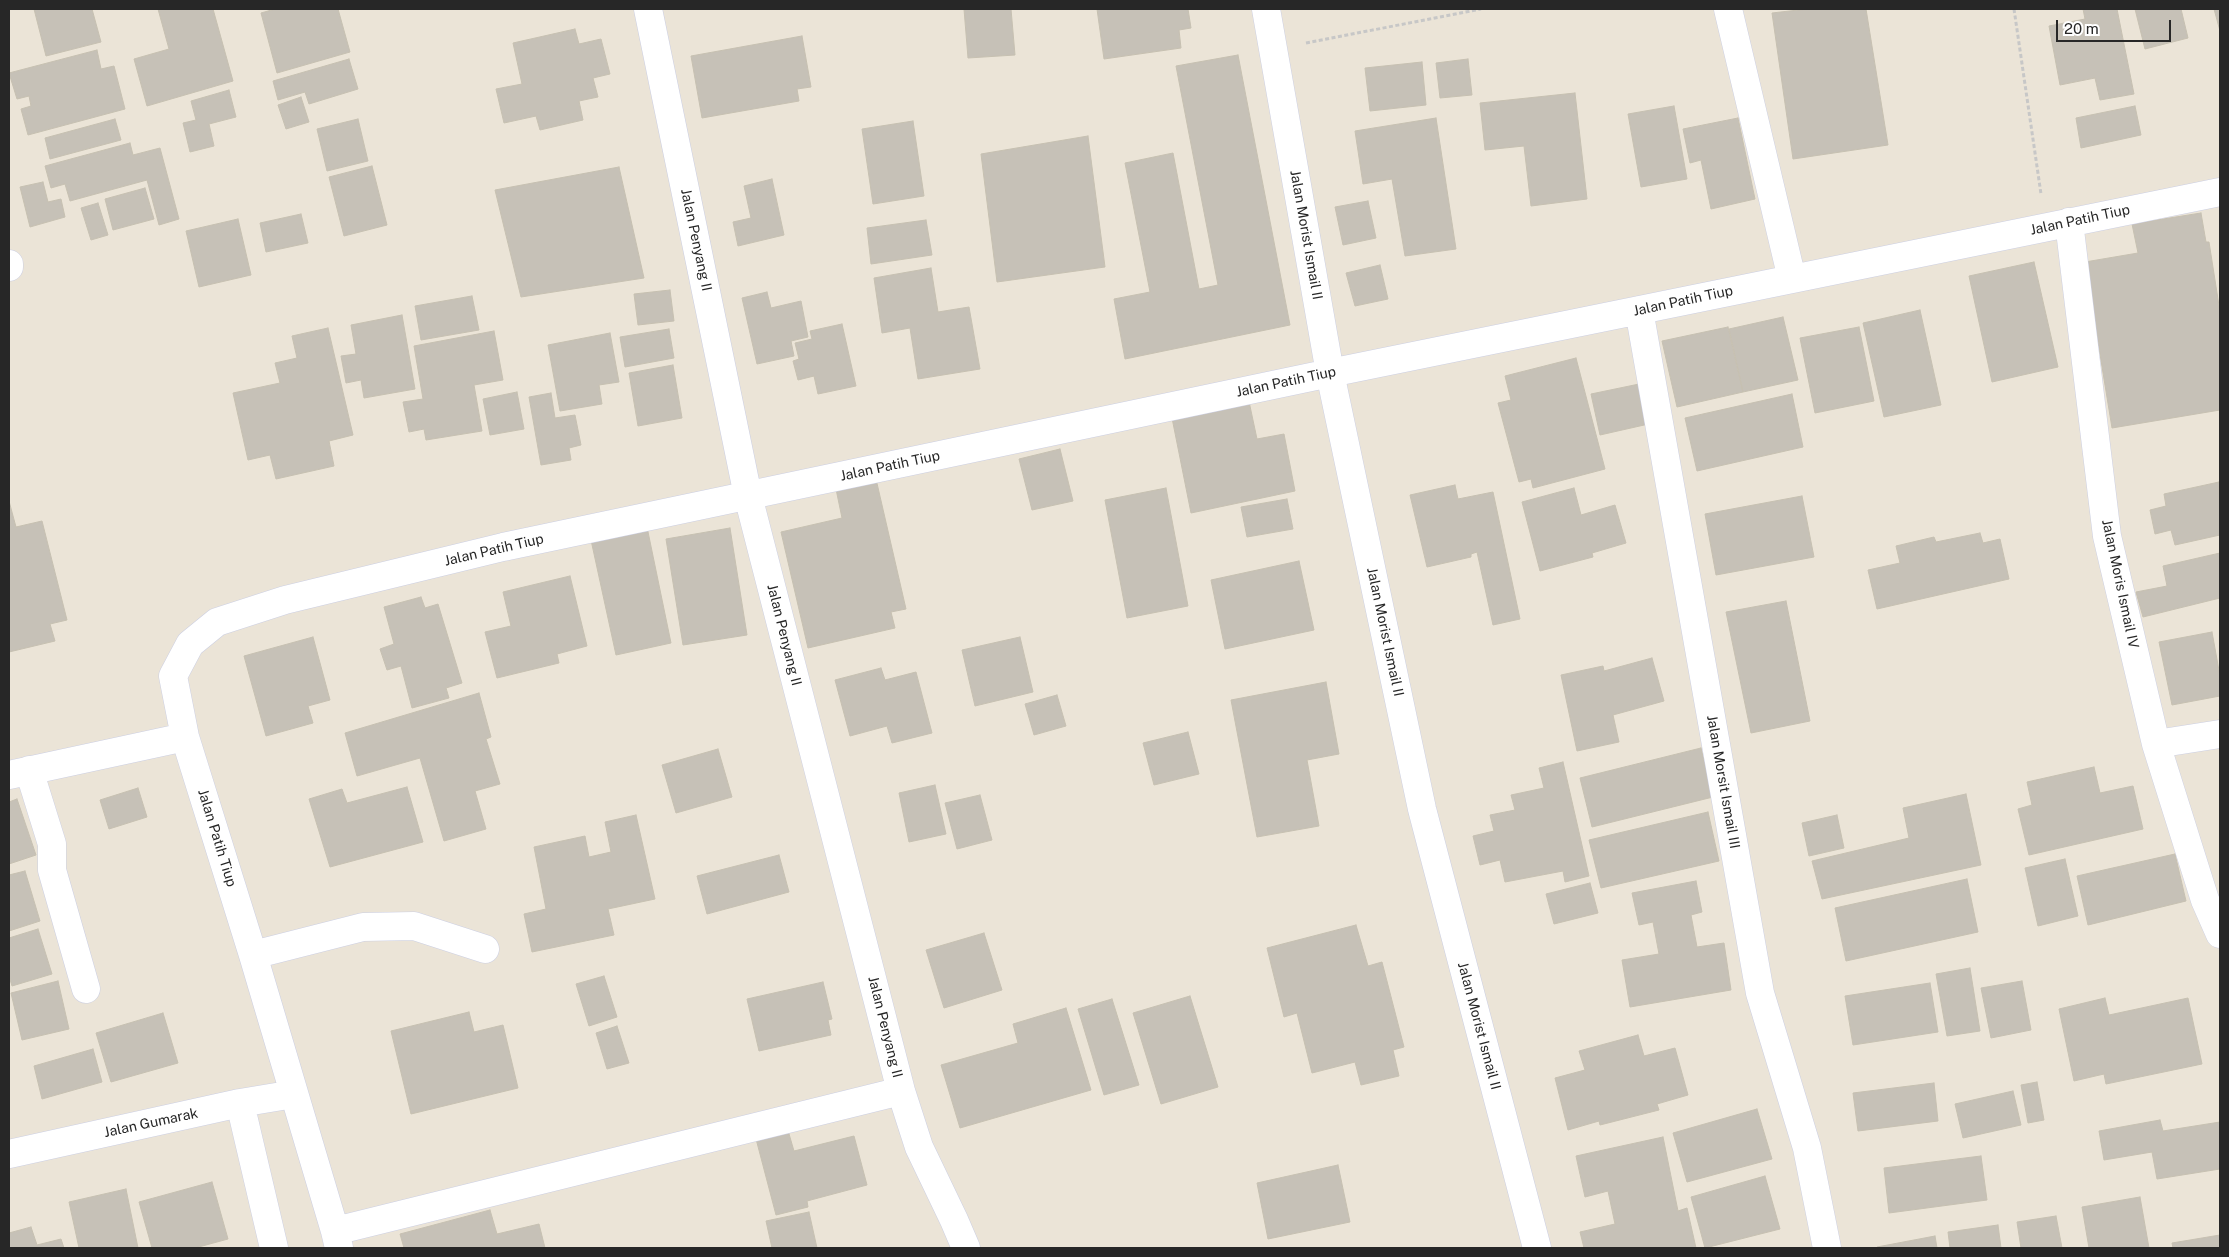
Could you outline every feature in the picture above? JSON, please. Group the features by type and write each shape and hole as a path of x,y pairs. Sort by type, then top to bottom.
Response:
{"street":[{"name":"Jalan Penyang II","path":"648,9 748,496 901,1091 919,1147 966,1248"},
{"name":"Jalan Morist Ismail II","path":"1266,9 1330,373 1422,809 1537,1248"},
{"path":"1728,9 1792,279"},
{"name":"Jalan Patih Tiup","path":"337,1239 253,955 185,737 173,676 190,644 217,622 285,600 503,547 1330,373 2220,192"},
{"name":"Jalan Moris Ismail IV","path":"2058,225 2107,536 2156,744 2205,900 2220,934"},
{"name":"Jalan Morsit Ismail III","path":"1639,310 1760,993 1807,1148 1827,1248"},
{"path":"2156,744 2220,734"},
{"path":"86,988 52,870 52,844 19,773 185,737"},
{"path":"253,955 363,927 414,926 485,949"},
{"path":"337,1239 901,1091"},
{"name":"Jalan Gumarak","path":"9,1154 240,1103 294,1094"},
{"path":"240,1103 274,1248"}],"path":[{"path":"1273,49 1481,9"},
{"path":"2014,9 2058,225"}],"building":[{"path":"34,9 92,9 101,42 46,56"},
{"path":"158,9 213,9 233,81 147,106 134,59 169,49"},
{"path":"275,9 338,9 350,52 277,73 261,13"},
{"path":"964,9 1011,9 1015,55 968,58"},
{"path":"1097,9 1188,9 1191,28 1179,30 1181,48 1104,59"},
{"path":"1807,9 1866,9 1888,145 1793,159 1772,13"},
{"path":"2083,9 2117,9 2134,94 2100,100 2095,78 2060,85 2049,26 2085,19"},
{"path":"2135,9 2181,9 2188,38 2145,49"},
{"path":"2214,9 2220,9 2220,31"},
{"path":"575,29 579,44 601,39 610,74 593,78 598,97 579,101 583,120 540,130 536,116 504,123 496,89 522,84 513,43"},
{"path":"802,36 811,87 797,89 799,101 702,118 691,56"},
{"path":"97,50 101,69 114,66 125,109 28,135 21,109 31,106 29,96 17,99 9,73"},
{"path":"1238,55 1290,325 1125,359 1114,299 1150,292 1125,163 1173,153 1199,289 1218,285 1176,66"},
{"path":"349,59 358,89 309,104 305,92 278,100 273,81"},
{"path":"1468,59 1472,95 1440,98 1436,63"},
{"path":"1422,62 1426,105 1370,111 1365,68"},
{"path":"229,90 236,117 209,124 214,146 190,152 183,123 196,120 191,101"},
{"path":"1575,93 1587,199 1531,206 1524,146 1485,150 1480,103"},
{"path":"301,97 309,122 286,129 278,105"},
{"path":"1674,106 1687,179 1641,187 1628,114"},
{"path":"2135,106 2141,135 2081,148 2076,118"},
{"path":"1436,118 1456,249 1405,256 1392,179 1363,184 1355,131"},
{"path":"1738,118 1755,199 1711,209 1701,160 1690,163 1683,129"},
{"path":"115,119 121,140 50,159 45,138"},
{"path":"358,119 368,161 327,171 317,129"},
{"path":"913,121 924,196 873,204 862,129"},
{"path":"1088,136 1105,267 997,282 981,154"},
{"path":"130,143 133,155 160,148 179,219 159,225 147,180 70,201 65,184 51,188 45,166"},
{"path":"372,166 387,225 344,236 329,177"},
{"path":"619,167 644,278 521,297 495,190"},
{"path":"772,179 784,235 738,246 733,222 751,218 744,186"},
{"path":"43,182 48,202 61,199 65,217 30,227 20,187"},
{"path":"145,188 154,219 113,230 105,199"},
{"path":"1368,201 1376,238 1343,245 1335,207"},
{"path":"98,203 108,235 91,240 81,208"},
{"path":"2201,213 2206,242 2209,242 2220,312 2220,410 2112,428 2085,262 2138,253 2132,224"},
{"path":"301,214 308,243 266,252 260,223"},
{"path":"238,219 251,275 199,287 186,231"},
{"path":"926,220 932,255 871,264 867,228"},
{"path":"2034,262 2058,367 1992,382 1969,276"},
{"path":"1380,265 1388,299 1355,306 1346,273"},
{"path":"931,268 938,312 969,307 980,369 918,379 910,328 882,333 874,278"},
{"path":"670,290 674,321 638,325 634,294"},
{"path":"767,292 771,308 801,301 808,337 791,341 794,356 757,364 742,298"},
{"path":"472,296 479,330 421,340 415,306"},
{"path":"1920,310 1941,405 1884,417 1863,323"},
{"path":"402,315 415,389 364,398 361,380 346,383 341,356 356,354 351,325"},
{"path":"1783,317 1798,380 1743,392 1729,329"},
{"path":"842,324 856,386 818,394 814,376 798,380 793,361 799,359 795,343 812,339 810,331"},
{"path":"1728,327 1743,392 1677,407 1662,341"},
{"path":"1859,327 1874,401 1815,413 1800,338"},
{"path":"328,328 353,435 329,441 334,466 276,479 270,455 248,460 233,393 280,383 275,363 297,358 292,336"},
{"path":"669,329 674,358 625,367 620,337"},
{"path":"494,331 503,380 474,385 482,431 426,440 424,429 409,432 403,402 423,399 414,346"},
{"path":"610,333 619,382 599,385 602,404 560,411 548,345"},
{"path":"1576,358 1605,469 1533,488 1531,479 1519,482 1498,403 1511,400 1505,376"},
{"path":"673,365 682,418 638,426 629,373"},
{"path":"1644,383 1653,423 1600,435 1591,394"},
{"path":"517,392 524,429 490,435 483,399"},
{"path":"1247,392 1257,439 1284,434 1295,491 1191,513 1170,408"},
{"path":"551,393 555,418 575,415 581,445 569,448 571,460 541,465 529,397"},
{"path":"1792,394 1803,447 1697,471 1685,418"},
{"path":"1060,449 1073,501 1032,510 1019,459"},
{"path":"876,479 906,609 891,612 895,628 808,648 781,532 842,518 836,489"},
{"path":"2219,482 2220,535 2175,545 2171,530 2155,534 2150,510 2166,506 2164,494"},
{"path":"1455,485 1458,499 1493,492 1520,619 1493,625 1477,552 1471,554 1471,557 1427,567 1410,495"},
{"path":"1166,488 1188,606 1127,618 1105,500"},
{"path":"1574,488 1581,515 1615,505 1626,543 1592,553 1593,557 1540,571 1522,502"},
{"path":"1802,496 1814,557 1716,575 1705,514"},
{"path":"1287,499 1293,529 1247,537 1241,507"},
{"path":"9,501 16,527 42,521 67,620 50,624 55,641 9,652"},
{"path":"647,527 671,643 616,655 591,540"},
{"path":"730,528 747,635 683,645 666,539"},
{"path":"1980,533 1983,543 2000,539 2009,579 1877,609 1868,570 1900,563 1896,546 1934,537 1936,542"},
{"path":"2220,553 2220,598 2143,617 2136,592 2167,586 2163,566"},
{"path":"1299,561 1314,630 1225,649 1211,580"},
{"path":"570,576 587,646 557,654 559,663 497,678 485,632 511,626 503,592"},
{"path":"421,597 425,608 438,604 462,683 446,688 449,698 412,708 401,666 387,670 380,649 394,644 384,607"},
{"path":"1786,601 1810,721 1751,733 1726,612"},
{"path":"2212,632 2220,676 2220,696 2172,705 2159,642"},
{"path":"313,637 330,700 308,706 313,723 266,736 244,656"},
{"path":"1020,637 1033,692 975,706 962,650"},
{"path":"1652,658 1664,701 1613,715 1619,742 1577,751 1561,675 1603,666 1604,671"},
{"path":"881,668 885,680 916,672 932,733 892,743 887,726 850,736 835,680"},
{"path":"1326,682 1339,754 1307,760 1319,826 1257,837 1231,700"},
{"path":"479,693 491,737 486,739 500,784 475,791 486,829 444,841 420,758 357,776 345,733"},
{"path":"1057,695 1066,726 1034,735 1025,704"},
{"path":"1188,732 1199,774 1154,785 1143,743"},
{"path":"1701,748 1713,797 1592,827 1580,778"},
{"path":"718,749 732,797 676,813 662,765"},
{"path":"1563,762 1589,876 1565,882 1563,871 1505,882 1500,860 1480,865 1473,836 1494,831 1490,815 1515,810 1511,795 1544,788 1539,768"},
{"path":"2094,767 2100,793 2133,786 2143,829 2029,855 2018,809 2032,805 2027,782"},
{"path":"935,785 946,834 909,842 899,793"},
{"path":"407,787 423,842 330,867 309,799 342,789 347,803"},
{"path":"138,788 147,817 109,829 100,800"},
{"path":"1966,794 1981,865 1822,899 1812,861 1909,838 1903,808"},
{"path":"980,795 992,840 957,849 945,803"},
{"path":"17,799 36,855 9,864 9,802"},
{"path":"1708,812 1719,861 1601,888 1589,840"},
{"path":"636,815 655,899 608,909 614,935 532,952 524,914 546,909 534,847 585,836 589,857 611,852 605,822"},
{"path":"1837,815 1844,848 1809,856 1802,823"},
{"path":"2175,854 2186,901 2088,925 2077,876"},
{"path":"779,855 789,892 707,914 697,876"},
{"path":"2065,859 2078,916 2038,926 2025,868"},
{"path":"25,871 40,921 9,931 9,875"},
{"path":"1967,879 1978,932 1846,961 1835,908"},
{"path":"1696,881 1702,912 1691,915 1697,947 1724,943 1731,990 1630,1007 1622,960 1659,954 1653,922 1639,925 1632,893"},
{"path":"1590,883 1598,913 1554,924 1546,894"},
{"path":"1356,925 1368,966 1382,962 1404,1047 1393,1050 1399,1076 1361,1085 1355,1062 1312,1073 1297,1013 1284,1017 1267,948"},
{"path":"38,929 52,974 12,986 9,976 9,938"},
{"path":"984,933 1002,990 944,1008 926,950"},
{"path":"1970,968 1980,1031 1947,1036 1936,974"},
{"path":"604,976 617,1017 589,1026 576,984"},
{"path":"58,981 69,1029 22,1040 11,993"},
{"path":"2022,981 2031,1030 1991,1038 1981,988"},
{"path":"823,982 832,1019 828,1020 831,1035 759,1051 747,999"},
{"path":"1930,983 1938,1032 1853,1045 1845,996"},
{"path":"1190,996 1218,1087 1161,1104 1133,1013"},
{"path":"2105,998 2109,1015 2188,998 2202,1064 2106,1084 2104,1074 2074,1081 2059,1009"},
{"path":"1112,999 1139,1085 1104,1095 1078,1009"},
{"path":"1066,1008 1091,1090 960,1128 941,1065 1018,1043 1013,1024"},
{"path":"469,1012 474,1032 503,1025 518,1088 411,1114 391,1031"},
{"path":"163,1013 178,1063 111,1082 96,1033"},
{"path":"617,1026 629,1063 607,1069 596,1033"},
{"path":"1638,1035 1644,1056 1675,1048 1688,1095 1657,1104 1659,1110 1600,1125 1599,1121 1568,1130 1555,1078 1585,1070 1579,1051"},
{"path":"93,1049 102,1082 42,1099 34,1066"},
{"path":"2037,1082 2044,1120 2028,1123 2021,1085"},
{"path":"1934,1083 1938,1121 1858,1131 1853,1093"},
{"path":"2013,1091 2021,1125 1963,1138 1955,1104"},
{"path":"1757,1109 1772,1159 1687,1182 1673,1133"},
{"path":"2160,1120 2163,1131 2220,1122 2220,1169 2157,1179 2152,1152 2104,1160 2099,1131"},
{"path":"787,1127 794,1151 854,1136 867,1185 807,1201 808,1207 776,1215 755,1135"},
{"path":"1663,1137 1678,1211 1687,1208 1696,1248 1584,1248 1580,1232 1615,1224 1608,1191 1585,1197 1576,1156"},
{"path":"1981,1156 1987,1200 1889,1213 1884,1168"},
{"path":"1338,1165 1350,1222 1268,1239 1257,1183"},
{"path":"1765,1176 1780,1229 1705,1248 1691,1197"},
{"path":"212,1182 228,1239 195,1248 152,1248 139,1202"},
{"path":"126,1189 138,1248 79,1248 69,1202"},
{"path":"2140,1197 2149,1248 2089,1248 2082,1207"},
{"path":"490,1210 497,1234 539,1224 545,1248 404,1248 400,1234"},
{"path":"809,1212 817,1248 772,1248 766,1221"},
{"path":"2056,1216 2062,1248 2021,1248 2017,1222"},
{"path":"1998,1225 2001,1248 1950,1248 1948,1232"},
{"path":"31,1227 37,1245 61,1239 64,1248 9,1248 9,1233"},
{"path":"2220,1235 2220,1248 2173,1248 2172,1243"},
{"path":"1935,1236 1937,1248 1877,1248 1877,1247"}]}
